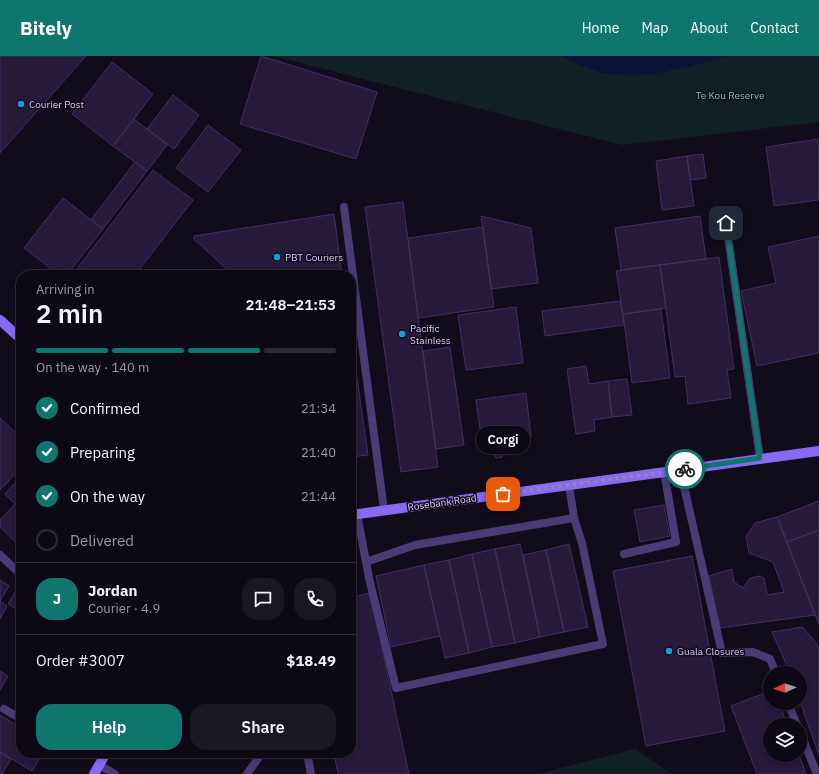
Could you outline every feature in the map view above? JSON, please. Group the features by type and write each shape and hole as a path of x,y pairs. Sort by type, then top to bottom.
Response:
{"main road":[{"path":"0,320 16,334"},
{"name":"Rosebank Road","path":"356,515 664,471 819,451"},
{"path":"94,774 103,758"}],"lane":[{"path":"344,207 352,270"},
{"path":"726,223 760,458"},
{"path":"356,298 384,510"},
{"path":"680,469 722,653 753,652 770,660 773,666"},
{"path":"624,554 676,542 664,471"},
{"path":"356,523 396,688 603,644 582,543 574,518 569,485"},
{"path":"366,562 415,545 574,518"},
{"path":"0,555 16,570"},
{"path":"4,709 16,716"},
{"path":"807,749 817,774"},
{"path":"247,774 254,770 260,758"},
{"path":"307,758 311,774"},
{"path":"99,764 115,774"}],"green space":[{"name":"Te Kou Reserve","path":"273,56 819,56 819,122 622,145"},
{"path":"635,749 672,774 537,774"}],"water":[{"path":"559,56 729,56 664,72 631,76 599,72"}],"building":[{"name":"Courier Post","path":"0,56 86,56 0,153"},
{"path":"261,56 377,92 356,159 240,124"},
{"path":"112,62 153,94 113,146 72,114"},
{"path":"173,95 199,115 174,149 147,129"},
{"path":"134,119 167,145 147,171 113,146"},
{"path":"208,125 241,150 208,192 176,168"},
{"path":"819,139 819,200 774,206 766,147"},
{"path":"703,154 706,178 690,180 687,156"},
{"path":"687,156 694,206 662,210 656,161"},
{"path":"135,162 147,171 103,229 91,220"},
{"path":"153,170 193,200 139,270 76,270"},
{"path":"63,198 103,229 71,270 53,270 24,248"},
{"name":"Pacific Stainless","path":"403,202 438,467 401,472 365,207"},
{"name":"PBT Couriers","path":"334,214 341,270 228,270 194,239 194,236"},
{"path":"481,216 531,228 538,283 491,289"},
{"path":"700,216 706,259 621,270 615,228"},
{"path":"483,227 494,307 418,318 408,238"},
{"path":"819,236 819,353 757,366 741,291 776,283 768,247"},
{"path":"719,257 734,369 727,370 731,398 688,404 685,376 675,377 660,265"},
{"path":"660,265 666,308 623,314 616,271"},
{"path":"620,301 624,325 545,336 542,311"},
{"path":"516,307 523,363 466,370 458,315"},
{"path":"661,309 670,378 632,383 623,314"},
{"path":"450,347 464,445 436,449 423,351"},
{"path":"586,366 589,384 608,381 612,417 594,420 595,431 576,434 567,369"},
{"path":"356,371 368,455 356,456"},
{"path":"627,379 632,415 612,417 608,381"},
{"path":"526,393 531,436 482,443 476,400"},
{"path":"0,418 16,433 16,473 0,490"},
{"path":"502,452 502,457 496,458 495,453"},
{"path":"16,482 16,542 0,527 0,520 15,504 5,494"},
{"path":"819,501 819,530 787,542 777,517"},
{"path":"664,505 670,536 640,542 634,510"},
{"path":"777,517 815,615 720,628 709,576 732,569 734,582 743,588 750,578 759,576 764,578 767,595 784,592 773,562 749,553 746,537 755,523"},
{"path":"819,530 819,625 787,542"},
{"path":"520,544 540,637 515,643 495,549"},
{"path":"569,544 588,627 564,632 546,550"},
{"path":"495,549 515,643 492,647 472,554"},
{"path":"546,550 564,632 540,637 523,555"},
{"path":"472,554 492,647 469,653 449,560"},
{"name":"Guala Closures","path":"692,556 725,731 646,746 613,571"},
{"path":"449,560 469,653 445,658 424,565"},
{"path":"424,565 440,636 391,647 376,576"},
{"path":"0,580 9,586 0,601"},
{"path":"16,590 16,609 8,604"},
{"path":"370,593 409,774 338,774 335,758 356,758 356,596"},
{"path":"0,601 7,606 0,619"},
{"path":"803,627 819,647 819,755 803,710 807,710 807,666 787,666 772,632"},
{"path":"0,671 8,676 0,690"},
{"path":"763,694 763,710 782,710 784,718 763,718 763,762 802,762 806,774 757,774 731,706"},
{"path":"0,715 16,725 16,758 40,758 32,771 0,752"},
{"path":"0,752 11,759 2,774 0,774"}],"way so far":[{"path":"503,494 685,469"}],"place":[{"name":"Courier Post","path":"21,104"},
{"name":"PBT Couriers","path":"277,257"},
{"name":"Pacific Stainless","path":"402,334"},
{"name":"Corgi","path":"503,494"},
{"name":"Guala Closures","path":"669,651"}],"route":[{"path":"685,469 760,458 726,223"}]}
